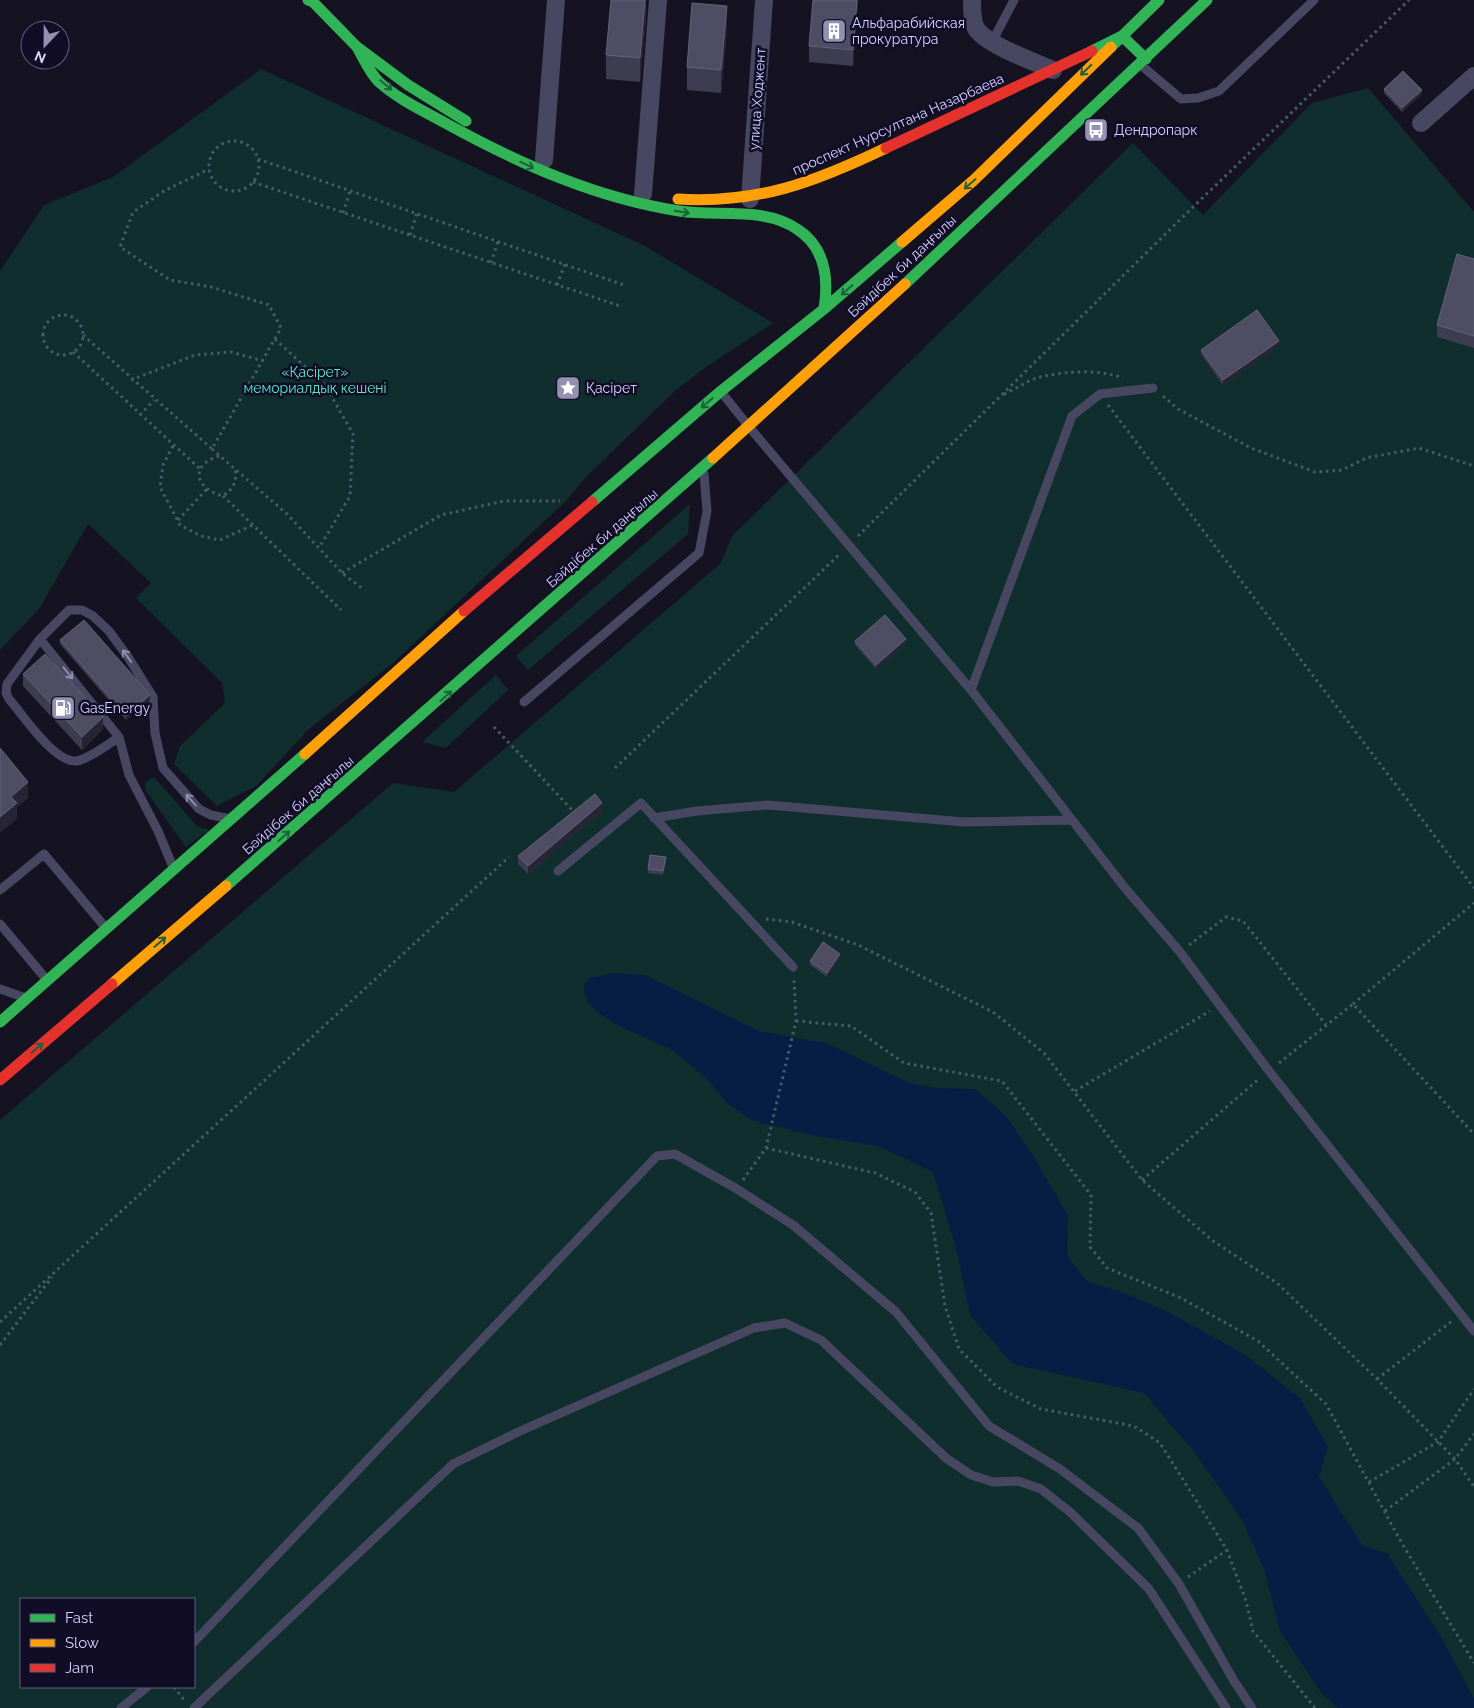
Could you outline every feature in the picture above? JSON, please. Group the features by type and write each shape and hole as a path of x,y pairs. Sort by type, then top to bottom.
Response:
{"main road":[{"name":"Бәйдібек би даңғылы","path":"0,1022 233,819 437,635 721,390 824,309 974,180 1039,110 1122,36 1159,0"},
{"name":"Бәйдібек би даңғылы","path":"0,1080 397,740 750,428 1143,62 1206,0"},
{"name":"проспект Нурсултана Назарбаева","path":"312,1 357,47 408,85 472,125 544,160 589,178 643,194 695,201 750,199 805,183 931,127 1122,36"},
{"path":"1122,36 1143,62"},
{"path":"357,47 371,74 400,98 466,135 540,171 585,188 642,205 693,214 748,214 770,218 798,228 816,246 827,270 828,290 824,309"},
{"path":"931,127 1016,95 1026,96"}],"street":[{"path":"544,160 556,0"},
{"path":"643,194 658,0"},
{"name":"улица Ходжент","path":"750,199 764,0"},
{"path":"972,0 972,12 977,30 992,42 1053,70"},
{"path":"1421,123 1474,76"}],"lane":[{"path":"992,42 1014,0"},
{"path":"1143,62 1181,99 1198,98 1219,91 1314,0"},
{"path":"971,690 1072,416 1100,394 1153,388"},
{"path":"721,390 750,428 971,690 1125,888 1180,952 1269,1071 1474,1331"},
{"path":"524,702 699,553 707,511 703,469"},
{"path":"120,737 77,762 68,760 60,756 42,739 6,693 7,684 40,639 69,610 82,610 93,616 109,631 153,697 155,733 163,768 199,809 211,815 233,819"},
{"path":"40,639 120,737 129,775 158,831 174,870"},
{"path":"558,871 641,803 793,967"},
{"path":"654,818 697,811 768,805 964,822 1072,820"},
{"path":"0,890 44,854 107,930"},
{"path":"0,924 48,981"},
{"path":"0,989 28,998"},
{"path":"195,1641 658,1156 675,1154 737,1189 793,1225 896,1312 989,1426 1060,1469 1138,1528 1180,1584 1234,1681 1252,1708"},
{"path":"194,1708 453,1464 518,1432 754,1328 785,1323 821,1340 946,1458 971,1475 993,1482 1018,1481 1041,1489 1070,1512 1149,1589 1226,1708"},
{"path":"121,1708 146,1688"}],"path":[{"path":"615,768 849,545 1193,207 1410,0"},
{"path":"258,159 257,175 253,182 239,191 223,189 216,184 209,169 212,153 218,147 232,141 248,146 258,159 624,284"},
{"path":"209,169 164,191 133,212 120,247 170,280 211,287 269,305 281,328 212,450"},
{"path":"253,182 620,306"},
{"path":"343,213 350,191"},
{"path":"410,235 416,213"},
{"path":"491,263 498,241"},
{"path":"557,285 564,264"},
{"path":"83,335 77,350 63,356 48,350 42,336 48,321 62,315 77,321 83,335 131,380 282,509 342,573 363,589"},
{"path":"275,339 325,385 353,434 350,496 319,548"},
{"path":"73,352 200,469"},
{"path":"131,380 195,355 231,352 263,361"},
{"path":"1000,396 1039,378 1076,373 1114,375 1153,388 1178,408 1251,448 1316,472 1342,470 1366,458 1419,448 1474,466"},
{"path":"1100,394 1474,888"},
{"path":"140,415 154,400"},
{"path":"173,446 163,465 160,487 180,525 201,536 220,540 254,525"},
{"path":"220,456 205,461 200,469 199,478 202,486 212,493 223,496 341,610"},
{"path":"223,496 233,489 236,478 234,469"},
{"path":"178,520 208,489"},
{"path":"342,573 441,515 504,501 566,501"},
{"path":"494,727 598,838"},
{"path":"0,1322 509,858"},
{"path":"1142,1180 1269,1071 1474,903"},
{"path":"747,917 792,922 858,945 992,1012 1044,1053 1142,1180 1214,1242 1276,1283 1377,1379 1455,1459 1474,1487"},
{"path":"1180,952 1226,917 1243,921 1326,1025"},
{"path":"737,1189 766,1148 796,1021 793,967"},
{"path":"1353,1004 1474,1134"},
{"path":"1075,1091 1220,1006"},
{"path":"796,1021 851,1026 904,1063 1002,1081 1091,1195 1090,1247 1108,1268 1181,1298 1258,1341 1326,1404 1385,1511 1474,1663"},
{"path":"766,1148 876,1174 915,1192 931,1213 945,1306 959,1348 997,1387 1041,1409 1134,1426 1160,1443 1227,1550 1246,1601 1253,1631 1315,1708"},
{"path":"0,1345 57,1270"},
{"path":"1377,1379 1461,1314"},
{"path":"1369,1482 1438,1442 1474,1389"},
{"path":"1385,1511 1455,1459 1474,1434"},
{"path":"1180,1584 1227,1550"},
{"path":"175,1688 185,1701"}],"green space":[{"name":"«Қасірет» мемориалдық кешені","path":"261,69 645,246 773,323 706,367 676,390 585,478 566,501 393,663 309,729 256,786 217,806 174,764 180,746 225,703 222,683 136,598 151,583 88,524 39,609 0,650 0,271 44,205 113,177"},
{"path":"1368,88 1474,212 1474,1708 0,1708 0,1120 393,783 454,792 720,564 733,535 1133,143 1203,215 1312,103"},
{"path":"690,504 688,534 528,670 516,656"},
{"path":"496,675 508,690 446,748 422,742"},
{"path":"154,777 197,826 209,830 186,847 146,791 145,782"}],"water":[{"path":"614,973 645,975 759,1031 829,1044 909,1083 936,1088 975,1089 1005,1115 1032,1154 1068,1215 1067,1256 1087,1281 1127,1294 1168,1312 1244,1354 1300,1398 1328,1447 1319,1477 1363,1546 1387,1553 1444,1642 1474,1699 1474,1708 1338,1708 1322,1694 1280,1631 1264,1569 1243,1521 1192,1449 1144,1393 1013,1364 970,1315 957,1252 933,1172 878,1146 811,1135 751,1120 726,1102 708,1080 674,1051 613,1023 588,1003 583,989 589,978"}],"building":[{"path":"611,0 645,0 640,58 606,55"},
{"name":"Альфарабийская прокуратура","path":"813,0 857,0 853,50 809,46"},
{"path":"692,3 727,6 721,70 687,67"},
{"path":"1403,71 1422,90 1402,108 1384,89"},
{"path":"1457,254 1474,259 1474,336 1437,325"},
{"path":"1257,310 1279,341 1223,380 1201,350"},
{"path":"885,615 906,639 876,665 855,641"},
{"path":"84,620 150,695 126,716 60,640"},
{"name":"GasEnergy","path":"45,654 103,717 82,737 23,674"},
{"path":"0,748 28,782 11,797 17,803 0,817"},
{"path":"595,794 602,803 528,866 518,856"},
{"path":"650,855 666,857 663,871 648,869"},
{"path":"823,942 840,954 827,973 810,961"}],"traffic: fast":[{"path":"308,0 313,2 357,47 408,85 466,121"},
{"path":"1111,47 1159,0"},
{"path":"905,284 1207,0"},
{"path":"1092,51 1122,36 1146,59"},
{"path":"357,47 375,78 403,100 502,153 559,178 618,198 648,205 694,213 770,217 797,229 814,245 823,264 826,286 824,309"},
{"path":"592,502 721,391 824,309 902,242"},
{"path":"226,886 713,458"},
{"path":"0,1022 305,754"}],"traffic: slow":[{"path":"902,242 974,180 1111,47"},
{"path":"678,199 707,200 734,198 785,188 835,171 886,148"},
{"path":"713,458 905,284"},
{"path":"305,754 464,611"},
{"path":"112,984 226,886"}],"traffic: jam":[{"path":"886,148 1092,51"},
{"path":"464,611 592,502"},
{"path":"0,1080 112,984"}],"place":[{"name":"Альфарабийская прокуратура","path":"834,31"},
{"name":"Дендропарк","path":"1096,130"},
{"name":"Қасірет","path":"568,388"},
{"name":"GasEnergy","path":"63,708"}]}
